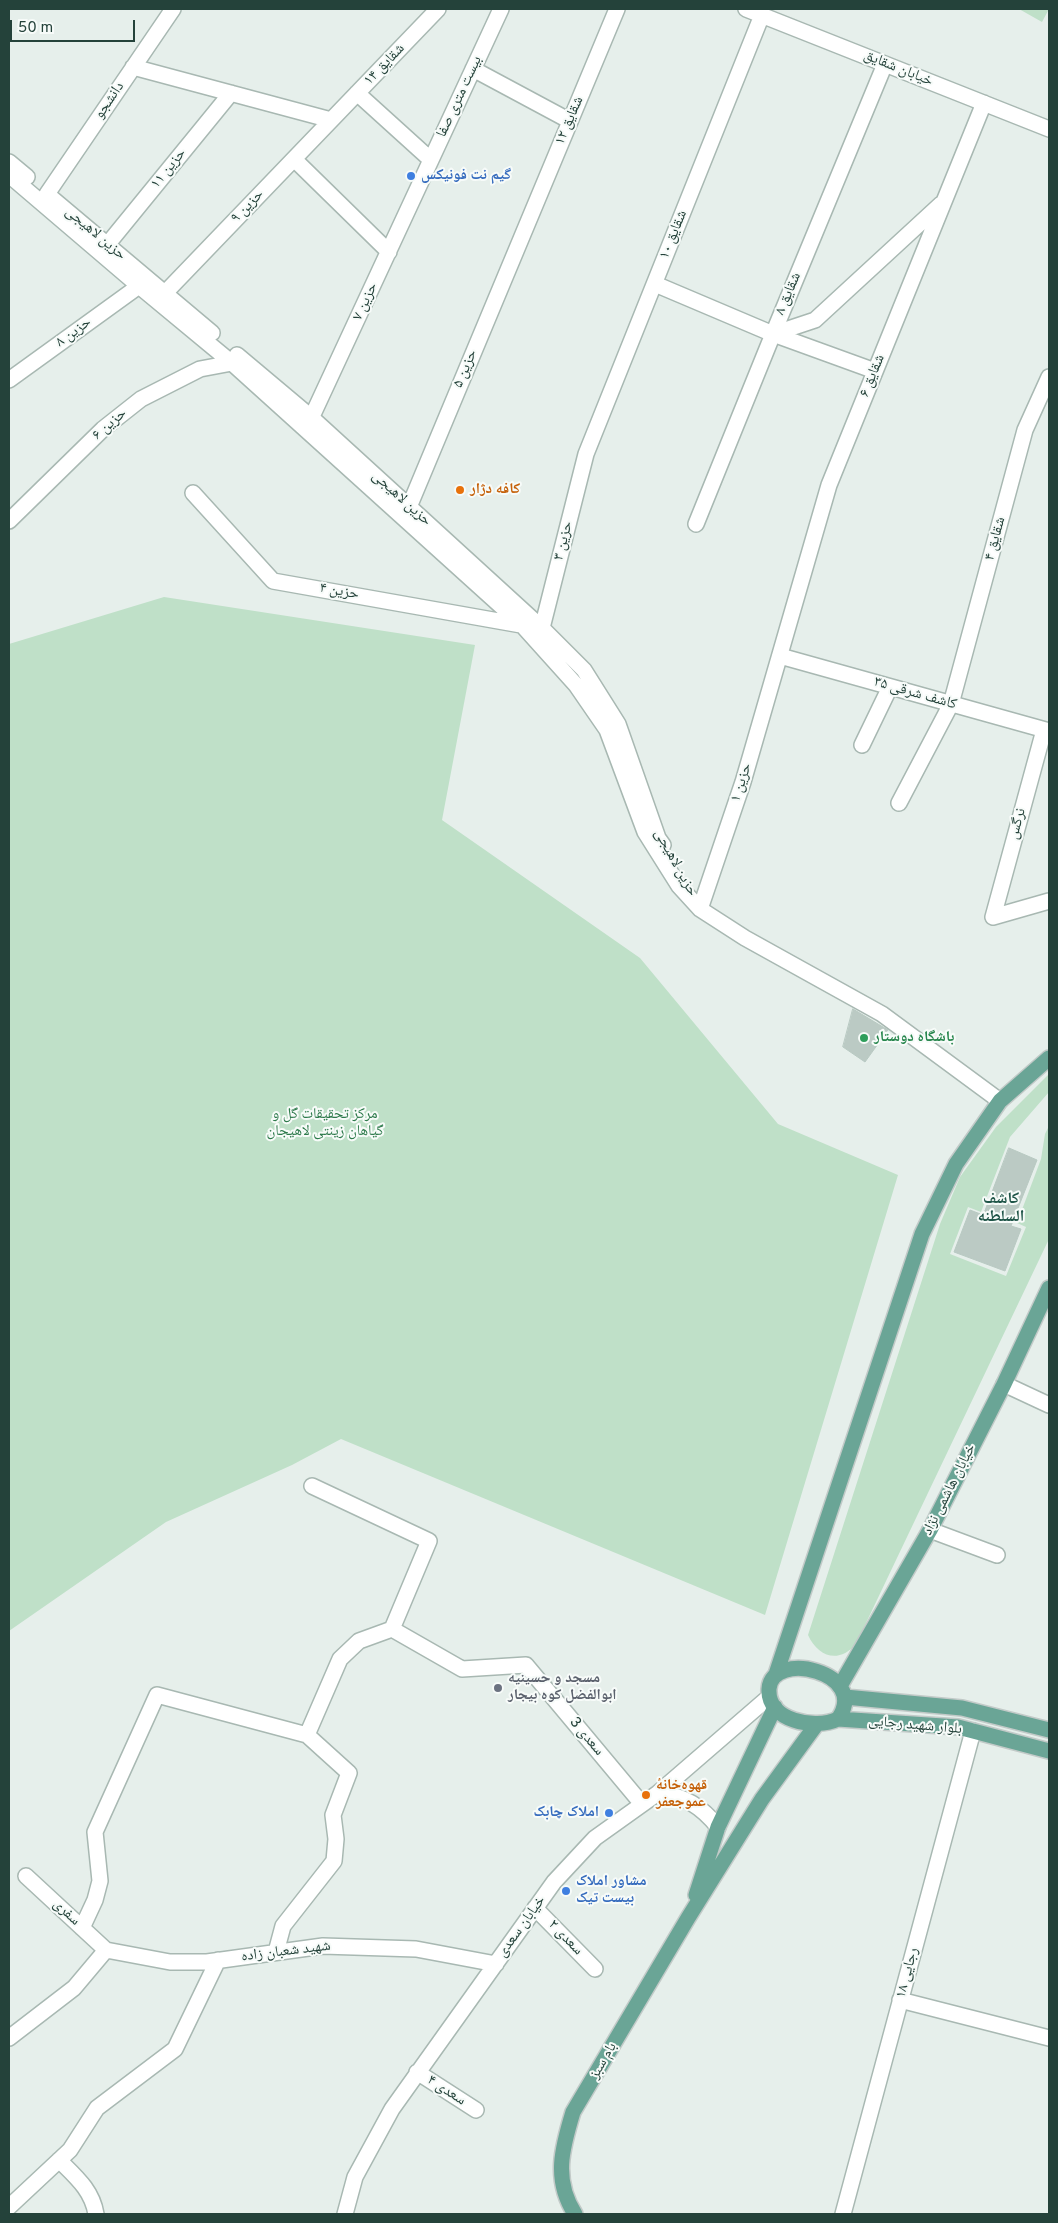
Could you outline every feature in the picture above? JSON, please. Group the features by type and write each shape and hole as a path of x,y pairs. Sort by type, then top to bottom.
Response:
{"main road":[{"path":"776,1674 787,1669 816,1671 832,1679 843,1691 845,1710 838,1719 827,1724 799,1723 783,1714 772,1702 769,1686 776,1674 922,1234 956,1164 1000,1101 1049,1058"},
{"name":"خیابان هاشمی نژاد","path":"843,1691 930,1530 1004,1384 1049,1288"},
{"name":"بلوار شهید رجایی","path":"843,1691 902,1702 962,1708 1049,1730"},
{"path":"688,1918 718,1827 772,1702"},
{"path":"902,1702 894,1709 892,1714 905,1724"},
{"name":"بلوار شهید رجایی","path":"838,1719 958,1728 1049,1751"},
{"path":"688,1918 762,1799 816,1725"},
{"name":"بام سبز","path":"575,2214 561,2182 562,2147 573,2112 688,1918"}],"street":[{"name":"دانشجو","path":"47,194 172,9"},
{"name":"شقایق ۱۴","path":"331,120 438,9"},
{"name":"بیست متری صفا","path":"419,186 501,9"},
{"name":"شقایق ۱۲","path":"523,232 617,9"},
{"name":"خیابان شقایق","path":"746,9 1049,129"},
{"name":"شقایق ۱۰","path":"586,454 762,15"},
{"name":"شقایق ۸","path":"696,524 772,334 885,64"},
{"path":"133,67 331,120"},
{"path":"473,69 570,121"},
{"name":"حزین ۱۱","path":"107,245 231,93"},
{"path":"357,93 431,160"},
{"name":"شقایق ۶","path":"780,656 829,485 984,103"},
{"name":"حزین ۹","path":"165,293 331,120"},
{"path":"294,158 389,252"},
{"name":"حزین لاهیجی","path":"9,162 165,293 522,625 576,685 607,730 645,832 679,886 700,909 746,938 882,1014 1000,1101"},
{"name":"حزین لاهیجی","path":"9,174 138,286 409,507 542,628 584,670 618,724 658,838 700,909"},
{"name":"حزین ۷","path":"308,424 419,186"},
{"path":"772,334 815,320 944,202"},
{"name":"حزین ۵","path":"409,507 523,232"},
{"path":"655,284 772,334 875,371"},
{"name":"حزین ۸","path":"9,380 138,286"},
{"name":"حزین ۶","path":"9,521 103,429 141,399 200,369 232,363"},
{"name":"شقایق ۴","path":"899,803 951,704 1025,430 1049,377"},
{"name":"حزین ۳","path":"542,628 586,454"},
{"name":"حزین ۴","path":"193,492 273,580 522,625"},
{"name":"کاشف شرقی ۳۵","path":"780,656 1046,730"},
{"name":"حزین ۱","path":"700,909 743,782 780,656"},
{"path":"862,745 890,687"},
{"name":"نرگس","path":"1046,730 993,918 1049,901"},
{"path":"1004,1384 1049,1405"},
{"path":"308,1735 340,1658 359,1641 392,1629 430,1541 312,1486"},
{"path":"930,1530 997,1555"},
{"name":"سعدی 3","path":"392,1629 462,1669 526,1665 642,1804"},
{"path":"82,1928 95,1900 100,1881 95,1832 158,1695 308,1735 349,1773 333,1815 336,1839 334,1861 284,1926 276,1952"},
{"name":"خیابان سعدی","path":"344,2214 355,2176 392,2109 554,1882 595,1838 658,1793 772,1702"},
{"name":"رجایی ۱۸","path":"842,2214 973,1732"},
{"path":"658,1793 675,1794 688,1800 709,1815 718,1827"},
{"name":"سفری","path":"26,1876 106,1950"},
{"name":"سعدی ۲","path":"535,1908 595,1969"},
{"name":"شهید شعبان زاده","path":"106,1950 170,1962 218,1960 323,1946 416,1949 496,1964"},
{"path":"9,2038 74,1988 106,1950"},
{"path":"9,2205 70,2150 98,2108 175,2050 218,1960"},
{"path":"900,2000 1049,2038"},
{"name":"سعدی ۴","path":"417,2072 476,2110"},
{"path":"59,2160 84,2185 94,2200 96,2214"}],"green space":[{"path":"1019,9 1049,9 1042,22"},
{"name":"مرکز تحقیقات گل و گیاهان زینتی لاهیجان","path":"164,597 475,645 442,820 640,958 778,1124 898,1175 765,1615 341,1439 292,1465 166,1522 9,1631 9,644"},
{"path":"1049,1074 1049,1092 1010,1137 981,1212 968,1207 950,1254 1006,1276 1026,1227 1017,1223 1041,1159 1045,1134 1049,1126 1049,1239 856,1644 843,1654 836,1656 823,1653 812,1643 808,1635 940,1224 960,1177 996,1127"}],"building":[{"name":"باشگاه دوستار","path":"853,1009 888,1030 865,1062 843,1047"},
{"path":"1009,1148 1037,1160 1011,1226 1021,1229 1005,1271 954,1252 970,1210 983,1215"}],"place":[{"name":"گیم نت فونیکس","path":"411,176"},
{"name":"کافه دژار","path":"460,490"},
{"name":"باشگاه دوستار","path":"864,1038"},
{"name":"مسجد و حسینیه ابوالفضل کوه بیجار","path":"498,1688"},
{"name":"قهوه‌خانهٔ عموجعفر","path":"646,1795"},
{"name":"املاک چابک","path":"609,1813"},
{"name":"مشاور املاک بیست تیک","path":"566,1891"}],"district":[{"name":"کاشف السلطنه","path":"1001,1209"}]}
